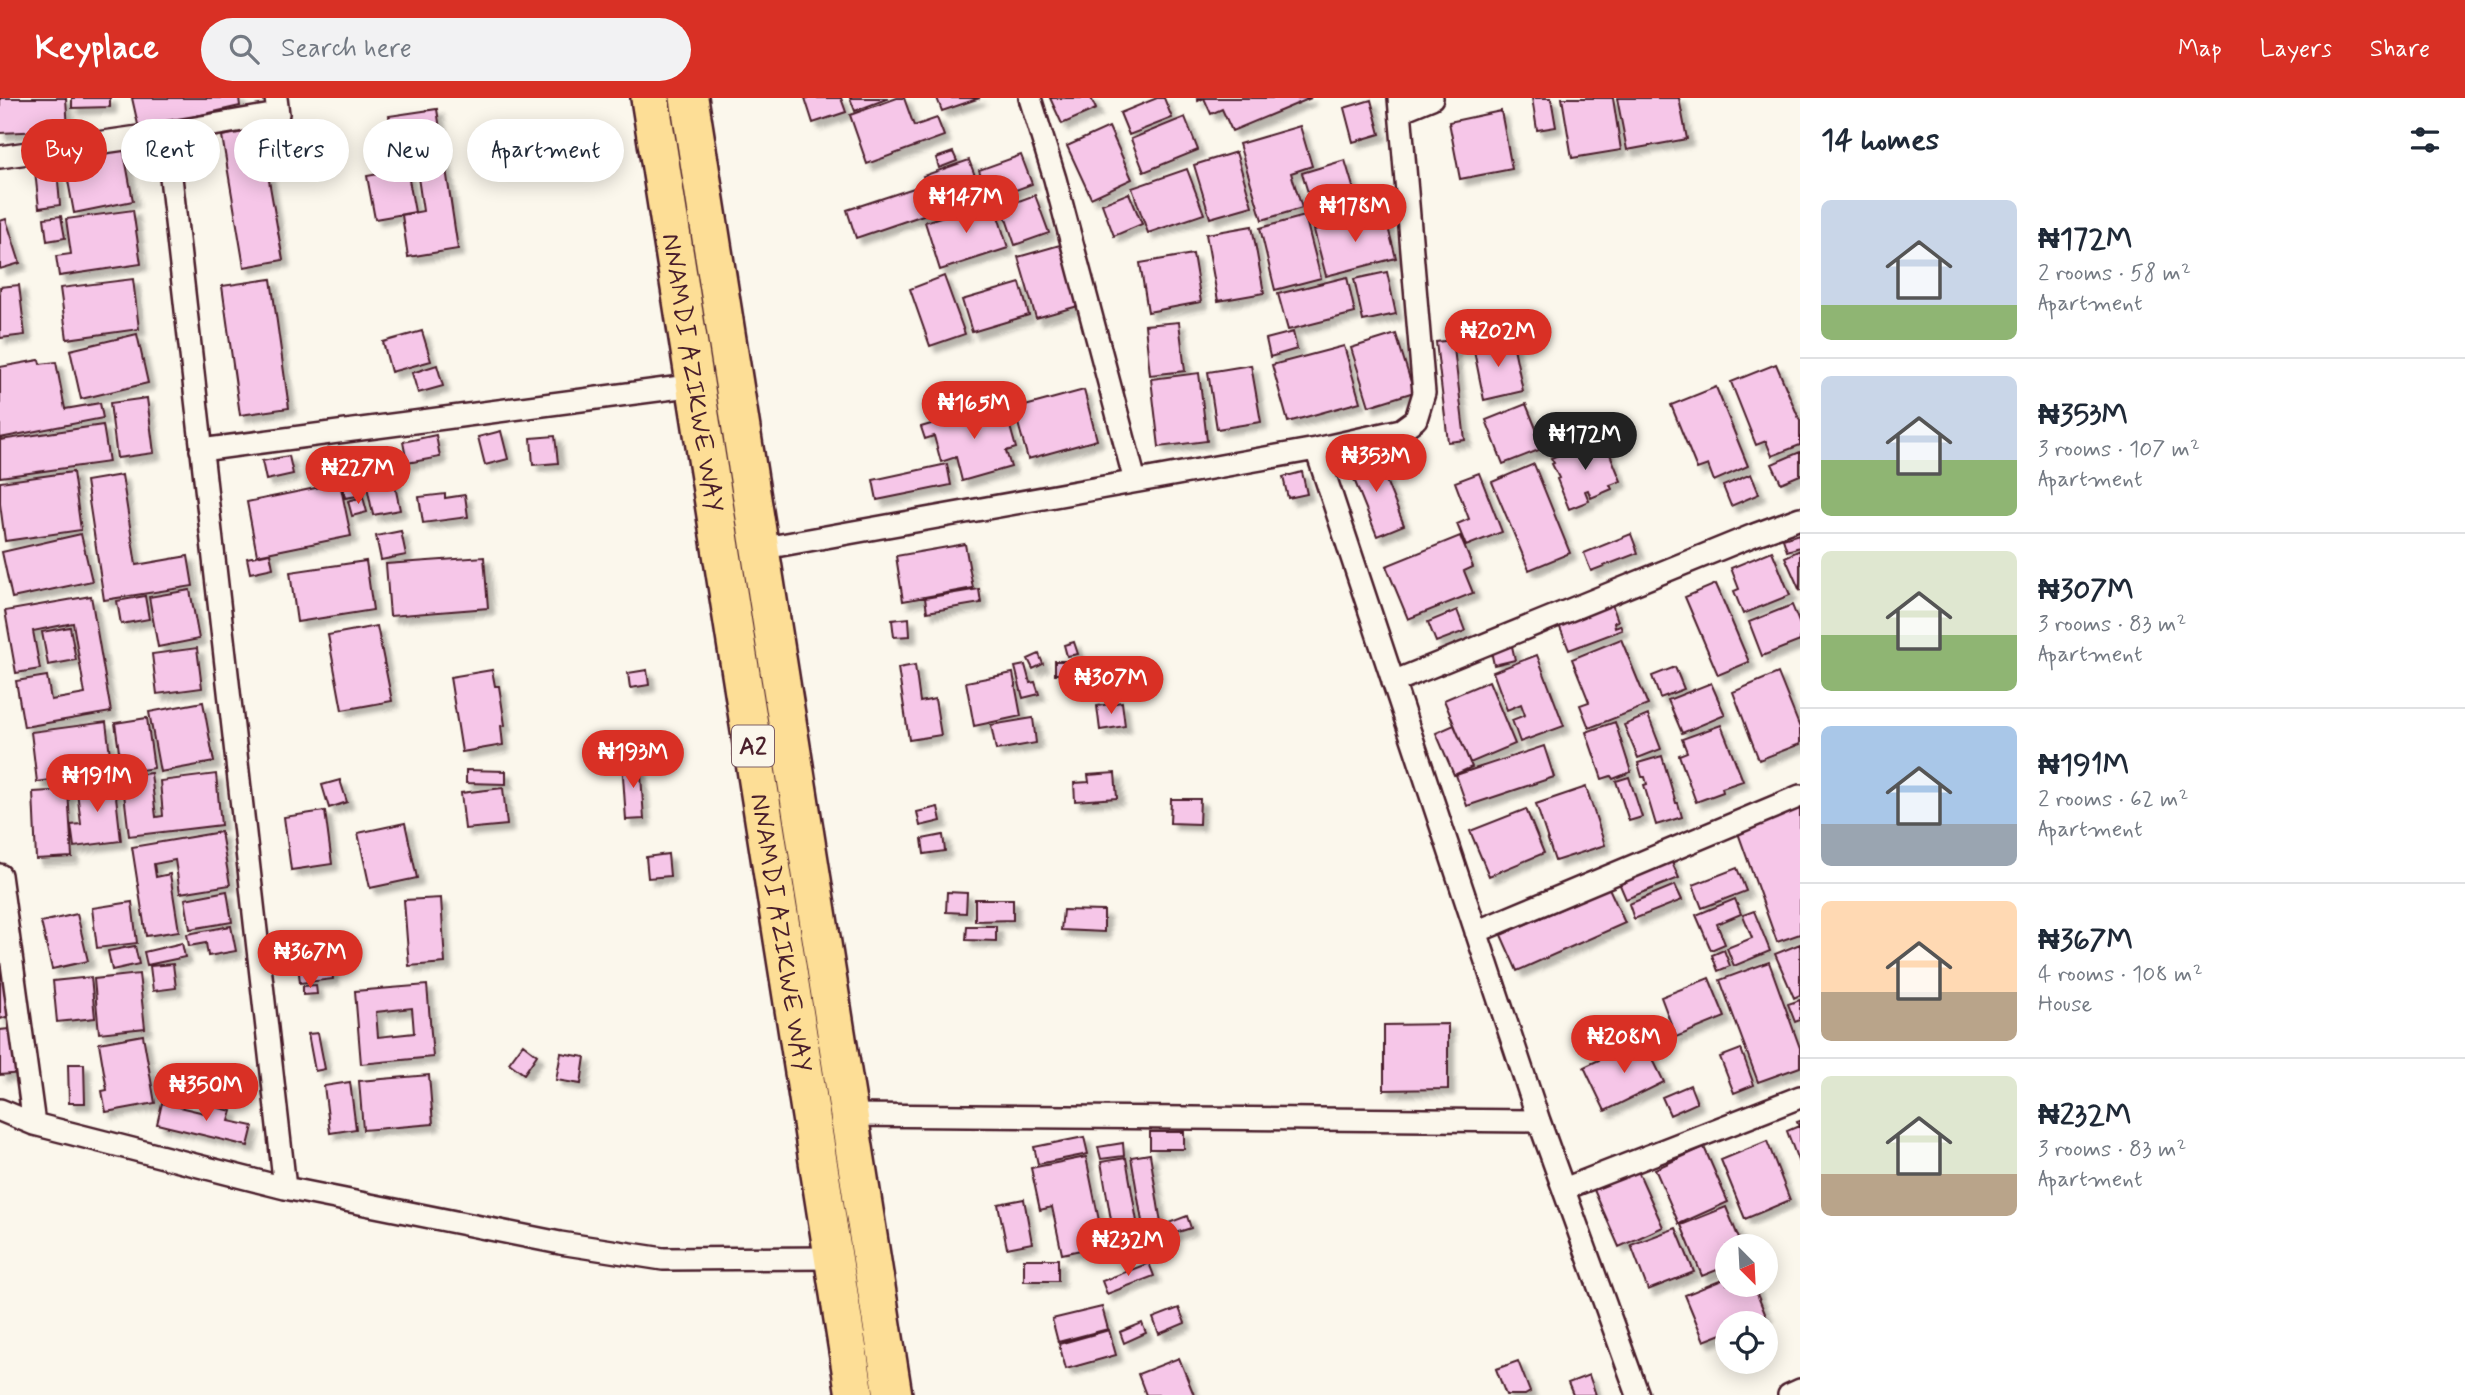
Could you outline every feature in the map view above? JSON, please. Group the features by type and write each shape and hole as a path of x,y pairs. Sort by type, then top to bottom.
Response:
{"highway":[{"name":"NNAMDI AZIKWE WAY","path":"650,98 855,1395"},
{"name":"NNAMDI AZIKWE WAY","path":"689,98 893,1395"}],"street":[{"path":"220,124 278,114 276,98"},
{"path":"1030,98 1055,179 1135,481"},
{"path":"759,549 1316,449 1401,430 1416,419 1424,393 1399,104 1432,98"},
{"path":"0,157 121,140"},
{"path":"171,182 285,1188"},
{"path":"201,450 696,385"},
{"path":"1316,449 1539,1121 1638,1395"},
{"path":"1392,682 1754,535 1800,519"},
{"path":"1476,932 1800,796"},
{"path":"0,875 34,1124"},
{"path":"1564,1189 1800,1097"},
{"path":"0,1110 34,1124 285,1188 560,1243 663,1259 833,1258"},
{"path":"848,1115 1539,1121"},
{"path":"1789,1395 1800,1391"}],"building":[{"path":"0,98 66,98 67,119 21,119 21,132 0,133"},
{"path":"72,98 110,98 110,107 72,108"},
{"path":"132,98 239,98 240,106 183,119 137,119"},
{"path":"805,98 841,98 846,112 813,123"},
{"path":"850,98 889,98 855,111"},
{"path":"897,98 904,98 914,126 937,118 944,136 867,164 850,115"},
{"path":"937,98 980,98 942,111"},
{"path":"1050,98 1091,98 1096,109 1062,124"},
{"path":"1157,98 1164,98 1172,118 1129,135 1120,113"},
{"path":"1204,98 1311,98 1232,131 1222,109 1211,114"},
{"path":"1532,98 1551,98 1556,127 1537,130"},
{"path":"1562,98 1613,98 1621,150 1572,158"},
{"path":"1617,98 1679,98 1687,139 1627,150"},
{"path":"1371,100 1380,134 1353,142 1344,108"},
{"path":"437,109 438,119 389,119 389,116"},
{"path":"1501,111 1512,169 1460,179 1449,122"},
{"path":"1185,117 1198,150 1144,172 1131,139"},
{"path":"1300,126 1312,166 1291,173 1302,208 1262,220 1239,144"},
{"path":"1109,127 1132,179 1091,198 1067,146"},
{"path":"234,134 234,182 269,182 283,260 244,267 222,136"},
{"path":"121,147 121,182 129,182 133,201 74,213 68,182 107,182 107,150"},
{"path":"953,152 957,161 939,168 936,158"},
{"path":"1236,152 1252,206 1210,218 1194,165"},
{"path":"1021,155 1032,184 989,200 979,170"},
{"path":"969,160 983,197 937,214 923,176"},
{"path":"1345,160 1356,197 1313,209 1302,173"},
{"path":"1187,169 1204,214 1148,233 1132,188"},
{"path":"36,182 58,182 60,205 39,208"},
{"path":"368,182 409,182 415,212 375,219"},
{"path":"419,182 448,182 458,249 408,257 402,215 423,211"},
{"path":"923,185 932,212 856,238 847,210"},
{"path":"1129,193 1142,224 1114,236 1102,204"},
{"path":"1035,195 1049,233 1015,245 1002,207"},
{"path":"993,200 1008,248 940,270 925,222"},
{"path":"133,210 141,264 59,276 56,256 71,254 66,219"},
{"path":"1384,212 1396,258 1326,276 1314,230"},
{"path":"61,216 65,238 47,241 44,218"},
{"path":"1305,216 1321,278 1275,290 1260,228"},
{"path":"6,219 20,263 0,269 0,221"},
{"path":"1252,226 1264,293 1218,301 1206,234"},
{"path":"1060,245 1078,306 1036,318 1018,257"},
{"path":"1193,254 1201,302 1148,312 1140,263"},
{"path":"1387,272 1396,314 1363,321 1354,279"},
{"path":"944,276 965,334 930,346 910,289"},
{"path":"1347,277 1355,313 1288,330 1278,294"},
{"path":"133,279 139,329 67,339 60,288"},
{"path":"271,279 289,408 240,415 222,286"},
{"path":"1020,283 1029,315 972,332 962,300"},
{"path":"19,285 25,335 0,338 0,287"},
{"path":"1179,322 1185,371 1150,375 1145,325"},
{"path":"422,331 431,361 391,372 383,342"},
{"path":"1293,332 1297,349 1270,357 1266,339"},
{"path":"137,334 148,383 81,399 70,350"},
{"path":"1396,334 1414,392 1369,406 1351,348"},
{"path":"1512,338 1523,391 1484,400 1473,346"},
{"path":"1453,340 1465,440 1448,442 1436,342"},
{"path":"1344,346 1360,402 1288,422 1272,365"},
{"path":"39,360 40,364 56,362 65,409 100,403 103,418 0,438 0,367"},
{"path":"1776,364 1800,421 1800,445 1772,456 1766,441 1756,445 1731,382"},
{"path":"437,365 443,386 418,393 412,373"},
{"path":"1251,365 1261,422 1217,429 1208,372"},
{"path":"1199,373 1207,441 1159,447 1151,379"},
{"path":"1716,387 1748,466 1714,481 1708,465 1697,469 1671,405"},
{"path":"1084,390 1097,440 1028,459 1014,409"},
{"path":"147,398 154,453 117,458 110,403"},
{"path":"1526,404 1544,448 1503,464 1486,420"},
{"path":"995,405 998,414 1006,412 1016,448 1006,451 1011,467 962,481 956,457 941,462 934,436 925,439 921,427"},
{"path":"103,425 109,462 0,477 0,440"},
{"path":"501,431 508,459 485,465 478,437"},
{"path":"436,435 440,457 407,463 403,442"},
{"path":"555,436 558,463 533,465 531,438"},
{"path":"1603,437 1621,481 1610,485 1612,489 1591,498 1588,490 1585,491 1589,501 1569,509 1551,458"},
{"path":"387,447 400,510 373,515 360,453"},
{"path":"355,450 363,495 345,498 341,476 335,477 331,455"},
{"path":"1374,451 1404,525 1377,536 1347,462"},
{"path":"1800,452 1800,475 1781,483 1772,464"},
{"path":"289,456 293,474 266,480 262,461"},
{"path":"947,464 951,485 877,500 873,480"},
{"path":"1534,464 1570,553 1529,570 1492,482"},
{"path":"73,472 81,530 5,541 0,482"},
{"path":"1302,472 1307,494 1288,498 1283,477"},
{"path":"1479,473 1502,532 1466,546 1457,524 1469,519 1455,482"},
{"path":"1751,474 1759,494 1731,506 1723,486"},
{"path":"122,475 136,565 188,556 193,586 104,600 86,481"},
{"path":"340,483 351,536 257,555 247,502"},
{"path":"445,494 445,498 465,495 468,517 423,523 419,497"},
{"path":"363,497 367,512 352,516 348,501"},
{"path":"401,531 406,555 381,560 376,536"},
{"path":"81,534 92,581 12,598 2,552"},
{"path":"1631,534 1638,553 1591,571 1584,553"},
{"path":"1799,534 1800,547 1787,551 1783,539"},
{"path":"1460,536 1473,567 1464,571 1473,593 1408,619 1386,566"},
{"path":"965,544 973,588 903,601 896,556"},
{"path":"1800,550 1800,591 1785,557"},
{"path":"1772,551 1790,595 1743,614 1734,591 1739,589 1731,568"},
{"path":"270,553 273,568 250,573 247,558"},
{"path":"484,557 488,608 390,616 386,564"},
{"path":"366,561 373,610 297,622 290,572"},
{"path":"1716,584 1749,662 1718,675 1685,597"},
{"path":"979,589 981,603 927,612 925,598"},
{"path":"190,590 199,639 158,647 149,597"},
{"path":"91,596 111,712 24,727 16,681 47,676 51,700 85,694 73,623 33,631 40,669 16,673 5,611"},
{"path":"145,596 149,619 121,624 117,601"},
{"path":"1612,604 1618,621 1614,622 1615,627 1620,625 1622,630 1569,650 1559,625"},
{"path":"1792,605 1800,625 1800,641 1762,656 1749,622"},
{"path":"1457,610 1465,631 1436,642 1428,622"},
{"path":"909,618 910,636 894,637 892,620"},
{"path":"377,626 392,701 342,710 328,635"},
{"path":"70,627 76,660 48,665 42,632"},
{"path":"1621,639 1648,705 1589,728 1580,705 1589,702 1572,659"},
{"path":"1074,642 1078,654 1067,656 1064,645"},
{"path":"1512,646 1515,660 1494,665 1491,651"},
{"path":"197,648 202,688 157,694 152,654"},
{"path":"1039,654 1043,664 1033,669 1028,659"},
{"path":"1537,655 1564,726 1520,742 1512,720 1525,715 1521,704 1507,710 1493,672"},
{"path":"1055,661 1067,661 1066,674 1055,674"},
{"path":"915,665 920,702 935,699 941,735 909,740 898,668"},
{"path":"1025,665 1030,683 1035,682 1039,694 1023,698 1015,667"},
{"path":"1675,667 1684,689 1660,698 1652,676"},
{"path":"492,670 495,686 499,686 505,725 501,726 503,745 462,752 450,677"},
{"path":"647,670 649,685 630,688 628,673"},
{"path":"1013,673 1021,716 974,726 966,682"},
{"path":"1778,673 1800,728 1800,744 1759,760 1733,692"},
{"path":"1489,681 1515,744 1470,763 1444,700"},
{"path":"1711,683 1725,715 1682,733 1668,700"},
{"path":"203,702 214,762 160,772 149,712"},
{"path":"1122,702 1125,726 1100,730 1097,706"},
{"path":"1648,715 1661,749 1638,758 1624,725"},
{"path":"147,718 154,768 122,773 115,723"},
{"path":"1033,718 1036,743 996,750 991,725"},
{"path":"106,722 112,771 37,782 31,732"},
{"path":"1615,722 1631,772 1613,779 1611,776 1602,779 1586,732"},
{"path":"1454,725 1472,767 1454,775 1436,733"},
{"path":"1721,725 1743,781 1722,788 1723,792 1696,802 1679,755 1687,752 1682,739"},
{"path":"1544,746 1554,777 1467,806 1456,775"},
{"path":"1662,756 1682,817 1656,825 1644,785 1647,784 1645,777 1642,777 1638,763"},
{"path":"640,760 644,819 626,820 622,761"},
{"path":"466,770 506,771 506,784 466,783"},
{"path":"151,773 156,817 163,816 160,781 216,774 221,825 129,836 122,777"},
{"path":"1115,773 1117,798 1075,801 1074,783 1089,782 1088,775"},
{"path":"1629,777 1642,817 1629,821 1616,781"},
{"path":"114,779 121,841 74,847 71,825 81,824 76,783"},
{"path":"340,780 347,802 329,808 322,785"},
{"path":"1586,787 1605,845 1555,861 1536,804"},
{"path":"503,788 507,825 465,829 461,793"},
{"path":"68,790 72,857 36,859 33,792"},
{"path":"1171,799 1200,799 1199,824 1170,823"},
{"path":"938,807 941,821 920,826 917,812"},
{"path":"1800,807 1800,934 1777,942 1737,830"},
{"path":"1526,809 1544,853 1489,876 1470,831"},
{"path":"325,811 332,864 291,870 284,817"},
{"path":"405,823 417,878 370,888 358,833"},
{"path":"221,832 230,885 180,893 175,860 154,864 156,877 170,874 179,931 146,936 132,847"},
{"path":"943,835 945,851 924,854 922,839"},
{"path":"668,854 670,876 648,878 646,857"},
{"path":"1669,856 1679,878 1626,899 1617,878"},
{"path":"1737,868 1746,891 1702,908 1693,885"},
{"path":"1675,885 1682,900 1634,919 1629,904"},
{"path":"1609,888 1625,923 1517,971 1501,935"},
{"path":"227,891 232,922 190,929 185,899"},
{"path":"947,892 967,893 966,913 946,912"},
{"path":"441,898 445,963 409,966 404,900"},
{"path":"975,899 1013,899 1013,920 975,921"},
{"path":"1735,899 1741,914 1717,924 1725,944 1711,950 1696,915"},
{"path":"132,902 137,943 97,948 92,908"},
{"path":"1063,910 1104,911 1104,932 1061,930"},
{"path":"1754,911 1770,951 1734,966 1727,948 1752,938 1743,915"},
{"path":"77,914 88,961 52,969 41,922"},
{"path":"231,926 236,951 208,956 206,943 189,946 187,934"},
{"path":"967,926 996,926 996,941 966,940"},
{"path":"182,943 185,957 147,965 144,952"},
{"path":"1800,944 1800,995 1794,998 1775,954"},
{"path":"135,946 139,964 112,970 108,951"},
{"path":"1724,950 1730,966 1718,971 1712,955"},
{"path":"331,960 333,979 300,983 298,964"},
{"path":"1769,962 1800,1048 1800,1067 1758,1082 1720,980"},
{"path":"173,964 176,988 153,991 150,966"},
{"path":"0,971 15,1014 0,1019"},
{"path":"139,974 145,1028 99,1033 94,979"},
{"path":"91,977 95,1018 57,1022 53,981"},
{"path":"1709,978 1725,1017 1676,1037 1661,997"},
{"path":"316,985 317,994 303,995 303,986"},
{"path":"427,985 433,1057 361,1064 355,991","holes":["412,1008 414,1033 378,1037 376,1012"]},
{"path":"1800,1000 1800,1020 1795,1022 1788,1004"},
{"path":"1448,1024 1448,1089 1384,1090 1384,1025"},
{"path":"18,1028 22,1073 0,1075 0,1030"},
{"path":"318,1033 325,1069 315,1071 308,1034"},
{"path":"143,1035 155,1103 106,1112 102,1091 107,1090 99,1043"},
{"path":"1643,1039 1664,1082 1605,1111 1584,1067"},
{"path":"523,1044 537,1055 524,1074 509,1063"},
{"path":"1741,1049 1754,1085 1734,1093 1720,1057"},
{"path":"561,1053 585,1057 581,1084 556,1080"},
{"path":"68,1064 84,1064 85,1103 69,1103"},
{"path":"429,1075 433,1124 363,1130 359,1081"},
{"path":"350,1082 356,1129 330,1133 324,1086"},
{"path":"1690,1085 1697,1103 1670,1115 1662,1097"},
{"path":"162,1103 209,1114 211,1106 232,1111 229,1121 253,1126 248,1146 157,1124"},
{"path":"1800,1121 1800,1166 1787,1131 1799,1126 1797,1122"},
{"path":"1150,1132 1184,1132 1184,1149 1150,1149"},
{"path":"1084,1137 1088,1154 1038,1164 1034,1147"},
{"path":"1767,1141 1790,1200 1745,1219 1721,1160"},
{"path":"1123,1143 1124,1156 1101,1159 1098,1147"},
{"path":"1704,1147 1728,1202 1679,1224 1655,1169"},
{"path":"1150,1154 1163,1236 1145,1239 1131,1157"},
{"path":"1086,1157 1104,1245 1062,1254 1052,1207 1040,1210 1031,1168"},
{"path":"1126,1158 1140,1239 1115,1243 1101,1162"},
{"path":"1638,1171 1663,1227 1619,1247 1594,1190"},
{"path":"1024,1199 1032,1243 1007,1248 998,1204"},
{"path":"1726,1207 1737,1234 1715,1234 1715,1271 1702,1276 1681,1225"},
{"path":"1187,1216 1191,1228 1166,1236 1163,1225"},
{"path":"1676,1228 1694,1272 1648,1290 1631,1245"},
{"path":"1024,1259 1058,1259 1058,1281 1024,1281"},
{"path":"1149,1263 1154,1276 1107,1294 1102,1281"},
{"path":"1715,1283 1715,1297 1758,1297 1764,1311 1715,1311 1715,1337 1704,1341 1685,1295"},
{"path":"1102,1307 1108,1329 1058,1342 1052,1319"},
{"path":"1179,1308 1185,1323 1159,1334 1153,1318"},
{"path":"1142,1323 1146,1333 1124,1343 1120,1332"},
{"path":"1109,1330 1116,1355 1066,1369 1059,1344"},
{"path":"1179,1358 1194,1395 1146,1395 1138,1374"},
{"path":"1518,1361 1530,1392 1525,1395 1506,1395 1496,1369"},
{"path":"1589,1375 1596,1395 1573,1395 1568,1383"}]}
